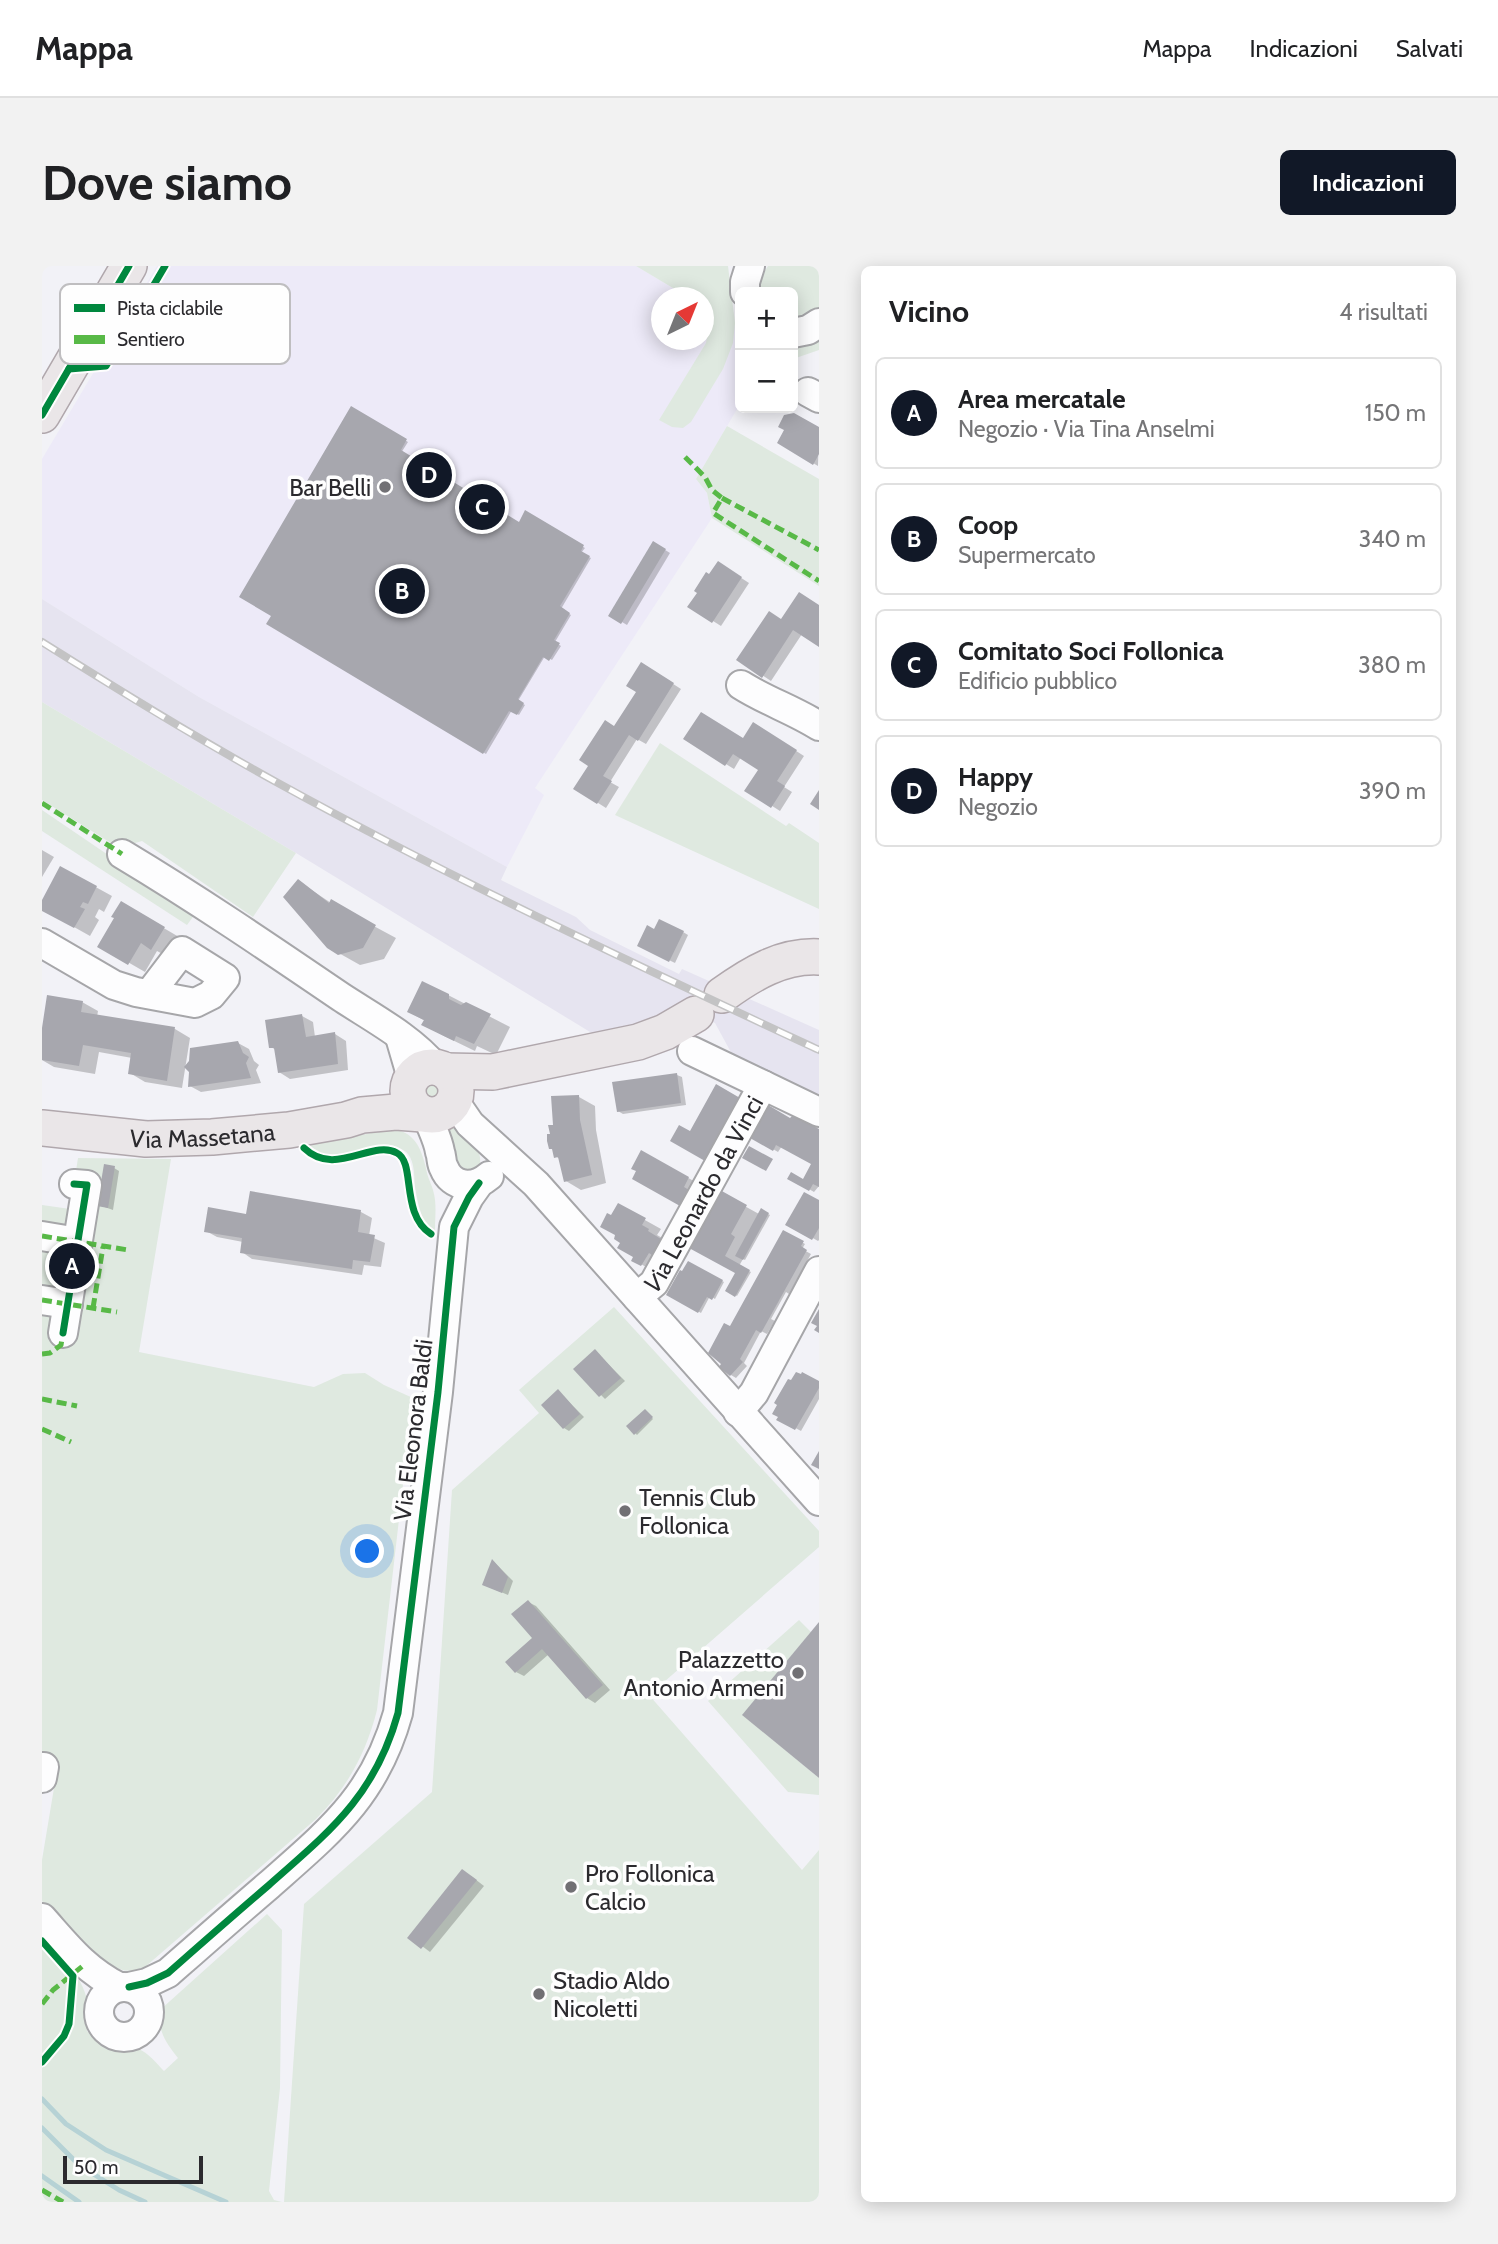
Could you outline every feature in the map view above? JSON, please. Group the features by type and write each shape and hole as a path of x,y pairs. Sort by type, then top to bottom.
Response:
{"main road":[{"path":"118,284 129,266"},
{"path":"42,415 72,364"},
{"name":"Via Massetana","path":"42,1128 146,1139 212,1138 289,1130 345,1120 362,1115 388,1100 493,1072 638,1042 665,1032 768,967 796,958 819,957"}],"street":[{"path":"741,685 771,703 799,713 819,726"},
{"path":"122,854 196,898 400,1037 433,1090 451,1192 454,1227"},
{"path":"42,943 114,985 150,993"},
{"path":"692,1051 819,1112"},
{"name":"Via Leonardo da Vinci","path":"637,1297 654,1283 763,1085"},
{"path":"433,1090 459,1108 470,1124 547,1196 819,1501"},
{"path":"485,1180 496,1161 494,1147"},
{"path":"446,1174 456,1184 470,1185 485,1180 511,1179 523,1182 547,1196"},
{"name":"Via Eleonora Baldi","path":"124,1987 147,1983 168,1973 332,1829 365,1789 391,1738 398,1713 437,1406 454,1227 469,1197 485,1180"},
{"path":"63,1333 55,1302 78,1242 87,1185 74,1184"},
{"path":"42,1236 78,1242"},
{"path":"738,1412 754,1393 819,1271"},
{"path":"42,1918 84,1965 101,1978 138,1991 145,1998 149,2007 148,2017 145,2026 138,2033 119,2037 104,2027 84,1965"},
{"name":"Via Eleonora Baldi","path":"149,2007 168,1973"},
{"path":"99,2007 110,1991 124,1987"}],"shaded area":[{"path":"157,266 636,266 671,287 651,287 651,350 714,350 714,313 735,326 735,413 696,479 707,493 712,518 535,788 544,795 507,867 199,697 42,599 42,459 99,364 290,364 290,284 146,284"},
{"path":"636,266 728,266 735,323 733,343 723,369 691,422 683,428 672,427 659,420 702,350 714,350 714,287 671,287"},
{"path":"768,266 815,266 819,272 819,309 798,321 798,287 758,287 759,280"},
{"path":"819,339 819,350 798,357 798,345"},
{"path":"727,426 819,479 819,586 712,518 707,493 696,479"},
{"path":"42,599 199,697 507,867 501,880 576,917 590,930 679,974 682,969 819,1030 819,1098 733,1056 715,1023 679,1007 638,1029 600,1038 42,702"},
{"path":"42,702 296,853 253,917 142,841 122,847 111,843 42,800"},
{"path":"660,743 786,826 789,823 819,843 819,909 615,815"},
{"path":"42,810 195,914 187,925 42,831"},
{"path":"430,1077 447,1088 444,1100 437,1105 419,1097 418,1088 422,1081"},
{"path":"452,1124 477,1149 479,1167 469,1171 458,1164 441,1131"},
{"path":"392,1129 412,1137 422,1154 434,1195 435,1230 425,1224 423,1219 413,1166 405,1151 384,1145 330,1155 319,1152 310,1145"},
{"path":"78,1158 171,1159 139,1352 314,1387 343,1374 365,1373 413,1398 377,1710 361,1755 337,1795 316,1819 145,1967 130,1971 112,1966 94,1952 90,1956 42,1901 42,1860 56,1776 42,1772 42,1205 70,1209"},
{"name":"Pro Follonica Calcio","path":"614,1307 819,1531 819,1547 649,1695 802,1870 819,1850 819,2202 284,2202 304,1904 432,1792 452,1490 539,1413 519,1390"},
{"path":"799,1620 811,1632 743,1715 819,1778 819,1795 788,1792 708,1701"},
{"path":"267,1914 282,1930 280,2088 269,2191 274,2200 282,2202 42,2202 42,1936 71,1968 84,1989 89,2015 87,2031 107,2046 129,2047 142,2051 164,2071 178,2058 163,2036 160,2010"}],"building":[{"path":"351,406 407,439 401,450 519,522 525,510 584,545 581,551 590,556 560,606 570,613 554,640 560,643 549,661 543,657 518,699 524,703 517,715 509,711 483,754 266,624 271,616 239,597"},
{"path":"794,413 819,427 819,454 813,465 777,443 784,430 778,427 784,415"},
{"path":"653,541 666,549 621,624 608,616"},
{"path":"718,561 742,577 712,623 687,607 697,593 694,591 706,572 709,574"},
{"path":"799,592 819,605 819,647 793,630 762,678 736,660 769,611 781,619"},
{"path":"641,662 674,683 638,741 629,735 603,776 612,781 597,804 573,789 588,766 579,760 605,720 614,726 636,692 626,686"},
{"path":"701,712 743,738 753,722 797,750 777,781 785,786 771,808 744,791 758,770 733,754 725,766 683,739"},
{"path":"819,790 819,810 810,804"},
{"path":"60,866 97,886 88,904 83,902 80,907 85,909 74,928 42,911 42,900"},
{"path":"298,879 329,903 331,899 376,925 363,948 338,955 327,948 283,897"},
{"path":"121,901 165,927 151,950 141,943 128,965 97,947"},
{"path":"659,919 684,931 669,962 637,946 647,925 654,929"},
{"path":"422,981 449,994 449,999 461,1005 466,1002 491,1014 474,1044 456,1036 454,1041 421,1025 424,1020 407,1012"},
{"path":"47,995 83,1001 81,1012 175,1027 167,1081 128,1074 131,1053 83,1045 79,1066 42,1060 42,1028"},
{"path":"302,1014 306,1037 335,1032 338,1064 278,1073 274,1048 269,1048 265,1020"},
{"path":"238,1041 243,1053 249,1057 246,1063 251,1078 188,1087 189,1072 184,1067 189,1061 190,1048"},
{"path":"677,1073 681,1103 617,1112 612,1082"},
{"path":"716,1084 740,1098 705,1161 670,1141 679,1125 690,1131"},
{"path":"579,1095 580,1120 592,1175 564,1182 558,1157 554,1158 547,1141 547,1134 550,1134 548,1125 553,1125 551,1096"},
{"path":"768,1105 790,1118 793,1115 819,1129 819,1187 813,1184 809,1191 787,1179 791,1172 803,1179 811,1164 776,1145 773,1151 750,1138"},
{"path":"749,1146 773,1159 766,1171 742,1158"},
{"path":"641,1150 689,1177 684,1187 689,1190 680,1206 632,1179 636,1171 631,1169"},
{"path":"104,1164 115,1166 108,1208 97,1206"},
{"path":"720,1190 747,1205 731,1234 735,1237 725,1256 750,1270 735,1297 725,1291 735,1273 689,1248"},
{"path":"250,1191 361,1210 358,1232 375,1235 370,1262 353,1260 352,1269 240,1253 242,1238 204,1232 208,1207 246,1214"},
{"path":"804,1192 819,1200 819,1228 812,1240 785,1225"},
{"path":"618,1203 646,1218 642,1225 661,1239 652,1255 649,1253 641,1266 631,1261 633,1257 617,1248 620,1243 614,1239 615,1235 600,1227 607,1213 611,1215"},
{"path":"761,1208 769,1213 743,1260 735,1256"},
{"path":"783,1230 804,1241 801,1246 807,1250 761,1333 756,1330 740,1359 743,1362 730,1376 708,1353 724,1323 730,1326"},
{"path":"688,1261 723,1280 712,1300 707,1297 698,1313 666,1295"},
{"path":"819,1309 819,1333 814,1330 817,1326 811,1323"},
{"path":"595,1349 621,1378 599,1397 573,1369"},
{"path":"796,1372 802,1372 819,1381 819,1388 795,1430 776,1420 778,1417 772,1414 777,1405 774,1403 788,1379 791,1380"},
{"path":"558,1389 580,1414 563,1429 541,1405"},
{"path":"645,1409 653,1417 634,1435 626,1426"},
{"path":"819,1451 819,1469 811,1465"},
{"path":"492,1559 508,1577 502,1593 482,1585"},
{"path":"528,1600 603,1685 586,1699 542,1649 515,1673 505,1662 532,1638 511,1614"},
{"name":"Palazzetto Antonio Armeni","path":"819,1622 819,1778 742,1715"},
{"path":"462,1869 477,1880 421,1949 407,1938"}],"waterway":[{"path":"42,2099 66,2124 106,2150 226,2202"},
{"path":"42,2128 79,2165 119,2190 145,2202"},
{"path":"42,2176 79,2202"}],"railway":[{"path":"42,642 218,749 344,819 546,921 819,1050"}],"marked path":[{"path":"685,457 722,498 713,513 819,581"},
{"path":"722,498 819,550"},
{"path":"42,803 122,854"},
{"path":"42,1236 128,1250"},
{"path":"93,1308 103,1247"},
{"path":"42,1300 117,1312"},
{"path":"42,1354 50,1353 61,1345 64,1327"},
{"path":"42,1399 77,1406"},
{"path":"42,1429 71,1442"},
{"path":"42,2004 53,1990 84,1965"},
{"path":"42,2190 63,2202"}],"cycle path":[{"path":"118,284 129,266"},
{"path":"154,284 165,266"},
{"path":"42,415 72,364"},
{"path":"69,369 107,364"},
{"path":"304,1148 316,1156 328,1159 387,1150 397,1153 406,1167 415,1214 421,1225 431,1234"},
{"path":"129,1987 147,1983 168,1973 312,1847 331,1829 363,1790 388,1742 398,1713 438,1392 454,1227 479,1183"},
{"path":"63,1333 87,1185 74,1184"},
{"path":"42,1941 73,1976 69,2024 64,2036 42,2062"}],"place":[{"name":"Happy","path":"429,475"},
{"name":"Bar Belli","path":"385,487"},
{"name":"Comitato Soci Follonica","path":"482,507"},
{"name":"Coop","path":"402,591"},
{"name":"Area mercatale","path":"72,1266"},
{"name":"Tennis Club Follonica","path":"625,1511"},
{"name":"Palazzetto Antonio Armeni","path":"798,1673"},
{"name":"Pro Follonica Calcio","path":"571,1887"},
{"name":"Stadio Aldo Nicoletti","path":"539,1994"}]}
